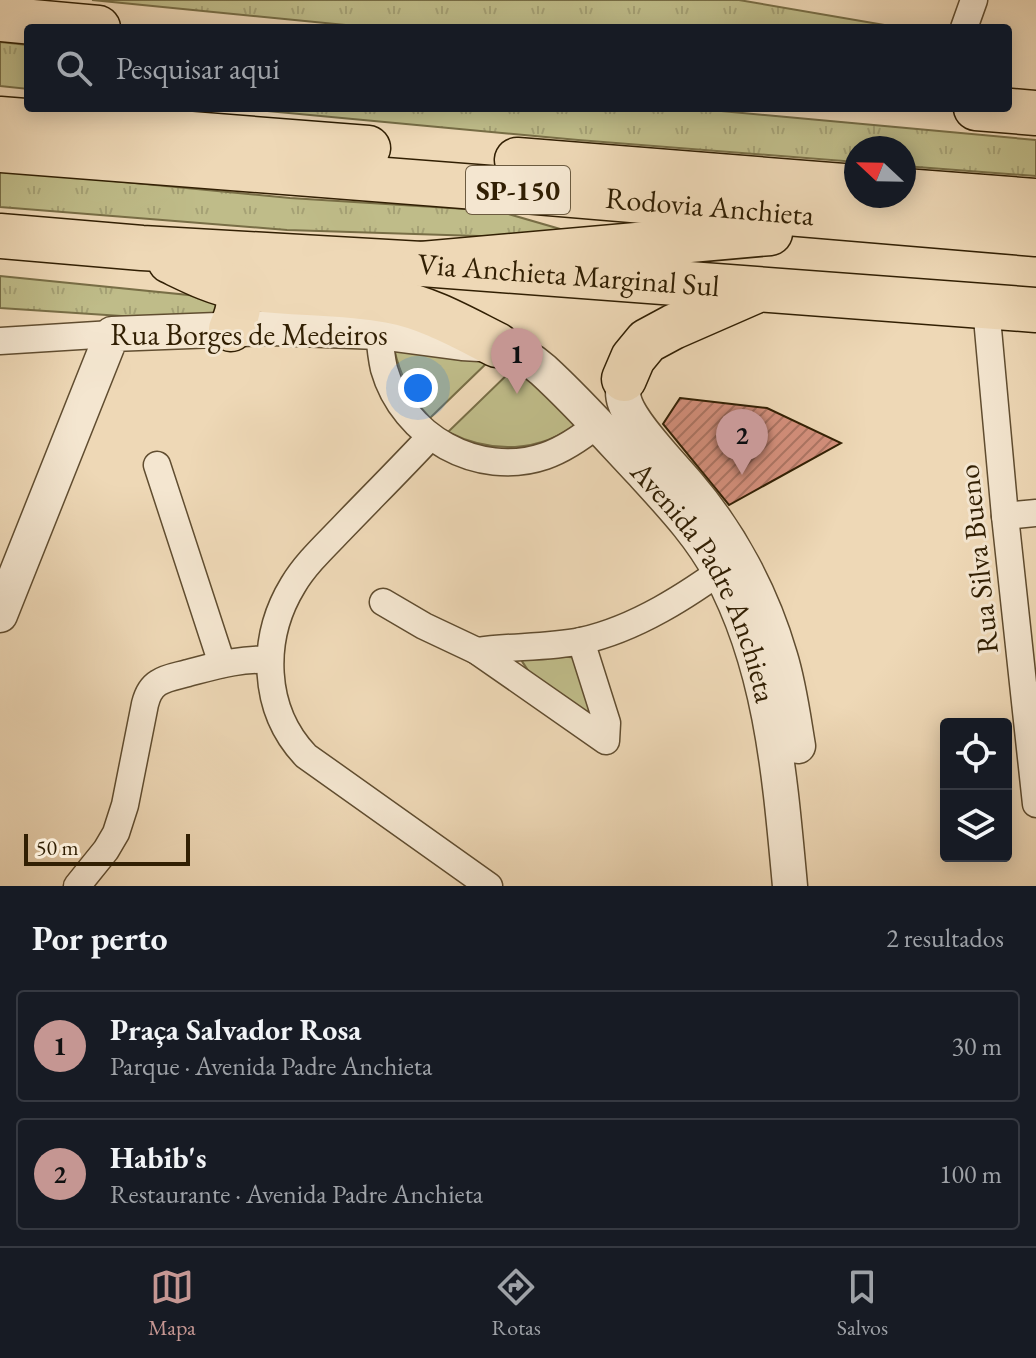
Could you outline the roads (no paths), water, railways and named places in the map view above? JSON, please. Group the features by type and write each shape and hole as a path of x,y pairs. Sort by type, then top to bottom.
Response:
{"highway":[{"path":"0,19 54,24"},
{"path":"1012,111 1036,113"},
{"name":"Rodovia Anchieta","path":"7,126 844,186"},
{"name":"Rodovia Anchieta","path":"7,126 473,187 844,205"},
{"name":"Rodovia Anchieta","path":"916,206 1036,201"},
{"path":"422,264 888,208"},
{"name":"Rodovia Anchieta","path":"901,208 1036,234"},
{"name":"Via Anchieta Marginal Sul","path":"0,236 1036,310"},
{"path":"122,246 197,274 233,308 368,297 393,301 434,314 515,354"},
{"path":"624,379 637,351 652,338 757,290"}],"street":[{"path":"965,24 974,0"},
{"name":"Rua Silva Bueno","path":"986,307 1036,804"},
{"name":"Rua Borges de Medeiros","path":"0,341 112,334 233,308 315,329 379,332 515,354 554,367 600,389 615,387 624,379"},
{"path":"379,332 380,349 390,385 405,412 430,437 459,453 477,459 513,462 545,456 565,448 598,424 608,421 655,447"},
{"path":"0,615 112,334"},
{"name":"Avenida Padre Anchieta","path":"515,354 554,380 598,424 729,565 763,607 781,657 789,694 813,886"},
{"name":"Avenida Padre Anchieta","path":"624,379 623,396 627,408 655,447 703,502 729,565 765,693 780,786 790,886"},
{"path":"430,437 329,541 294,583 280,611 272,638 271,682 279,712 292,739 306,756 488,886"},
{"path":"157,465 222,664"},
{"path":"1005,516 1036,513"},
{"path":"477,651 581,641 645,616 695,589 729,565"},
{"path":"383,602 477,651 606,741 607,723 581,641"},
{"path":"77,886 116,833 150,691 169,678 222,664 249,659 270,660"}],"place":[{"name":"Praça Salvador Rosa","path":"517,394"},
{"name":"Habib's","path":"742,475"}]}
